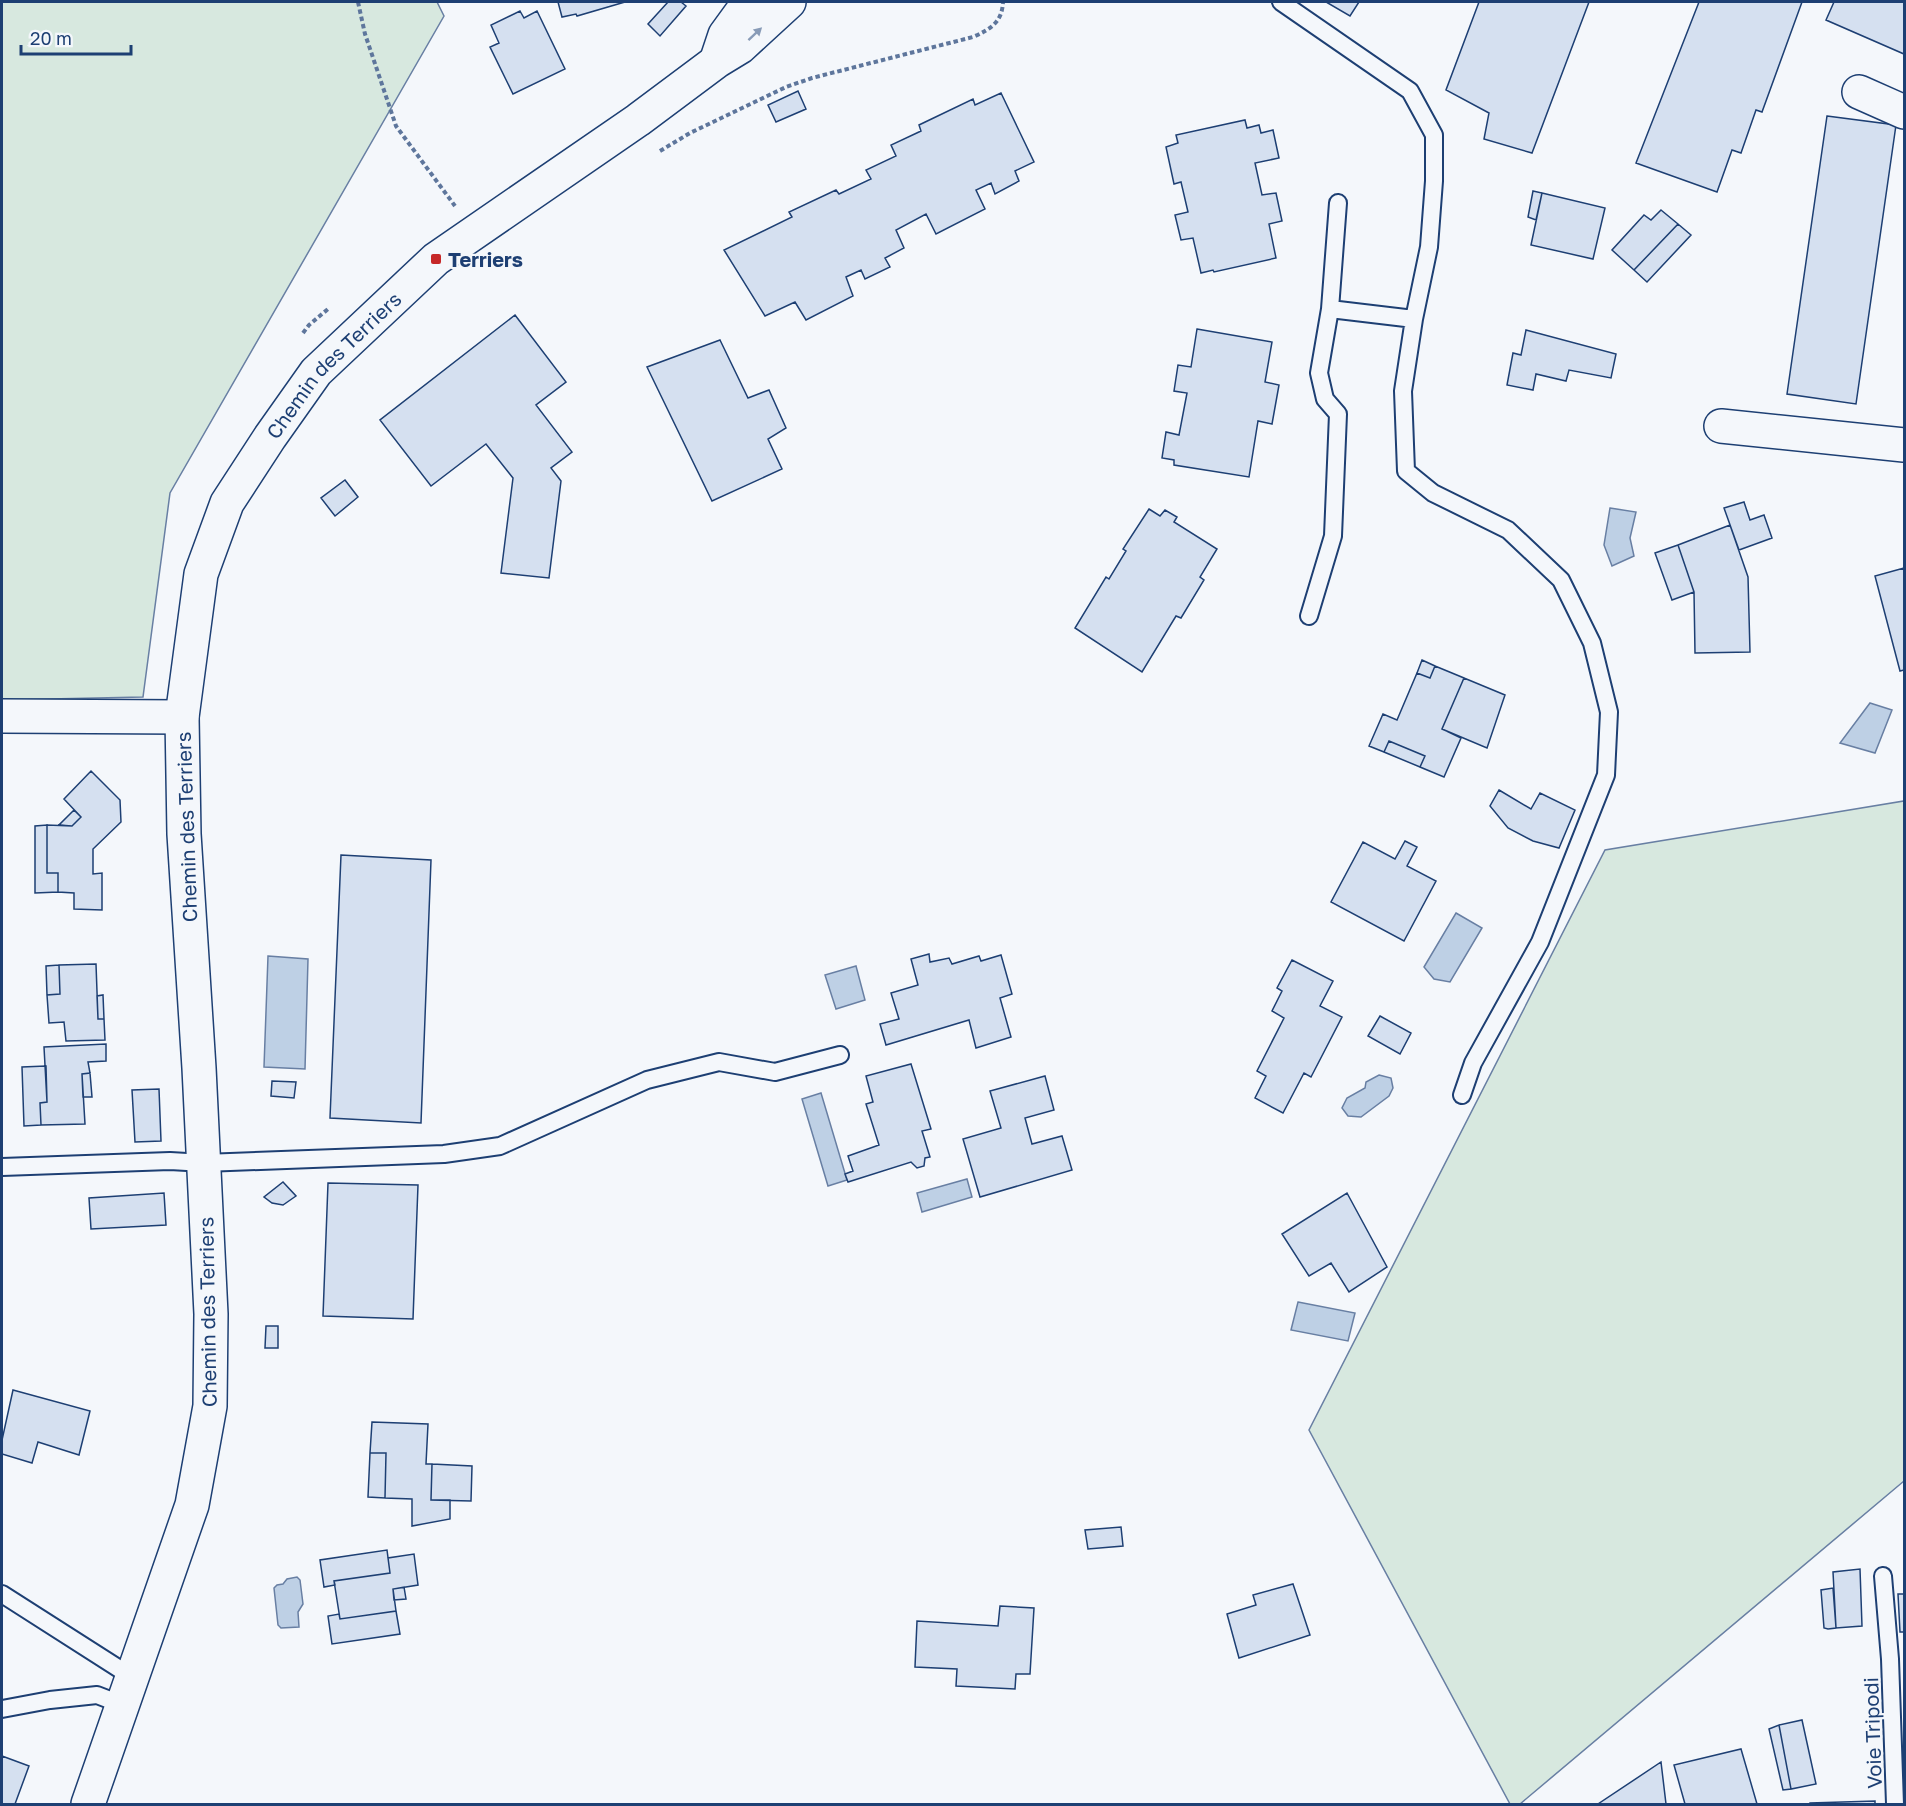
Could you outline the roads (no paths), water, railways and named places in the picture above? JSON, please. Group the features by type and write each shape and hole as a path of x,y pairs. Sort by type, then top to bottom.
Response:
{"street":[{"path":"717,61 725,35 749,2"},
{"name":"Chemin des Terriers","path":"88,1804 192,1505 210,1406 211,1314 184,834 182,717 201,574 227,503 316,372 429,265 740,47 789,2"},
{"path":"1859,92 1905,112"},
{"path":"1722,426 1905,445"},
{"path":"2,716 182,717"}],"lane":[{"path":"1281,2 1410,91 1434,135 1434,181 1429,247 1414,319 1403,391 1406,471 1433,493 1508,530 1561,580 1592,643 1610,712 1606,775 1540,942 1473,1063 1462,1095"},
{"path":"1309,616 1333,536 1338,414 1325,399 1319,373 1330,309 1338,203"},
{"path":"1330,309 1414,319"},
{"path":"2,1167 444,1154 500,1146 647,1080 719,1062 775,1072 840,1055"},
{"name":"Voie Tripodi","path":"1883,1576 1897,1660 1895,1804"},
{"path":"2,1594 127,1691"},
{"path":"2,1709 50,1700 127,1691"}],"water":[{"path":"1610,508 1636,512 1630,538 1634,556 1612,566 1604,545"},
{"path":"1870,703 1892,710 1875,753 1840,743"},
{"path":"1456,913 1482,928 1450,982 1434,979 1424,967"},
{"path":"268,956 308,959 305,1069 264,1067"},
{"path":"856,966 865,1000 836,1009 825,975"},
{"path":"1379,1075 1391,1078 1393,1088 1389,1096 1361,1117 1348,1116 1342,1108 1347,1098 1365,1088 1366,1082"},
{"path":"821,1093 847,1180 828,1186 802,1099"},
{"path":"967,1179 972,1197 922,1212 917,1193"},
{"path":"1298,1302 1355,1313 1348,1341 1291,1330"},
{"path":"297,1577 300,1580 303,1604 298,1612 299,1627 281,1628 278,1625 274,1588 283,1584 287,1579"}],"place":[{"name":"Terriers","path":"436,259"}]}
